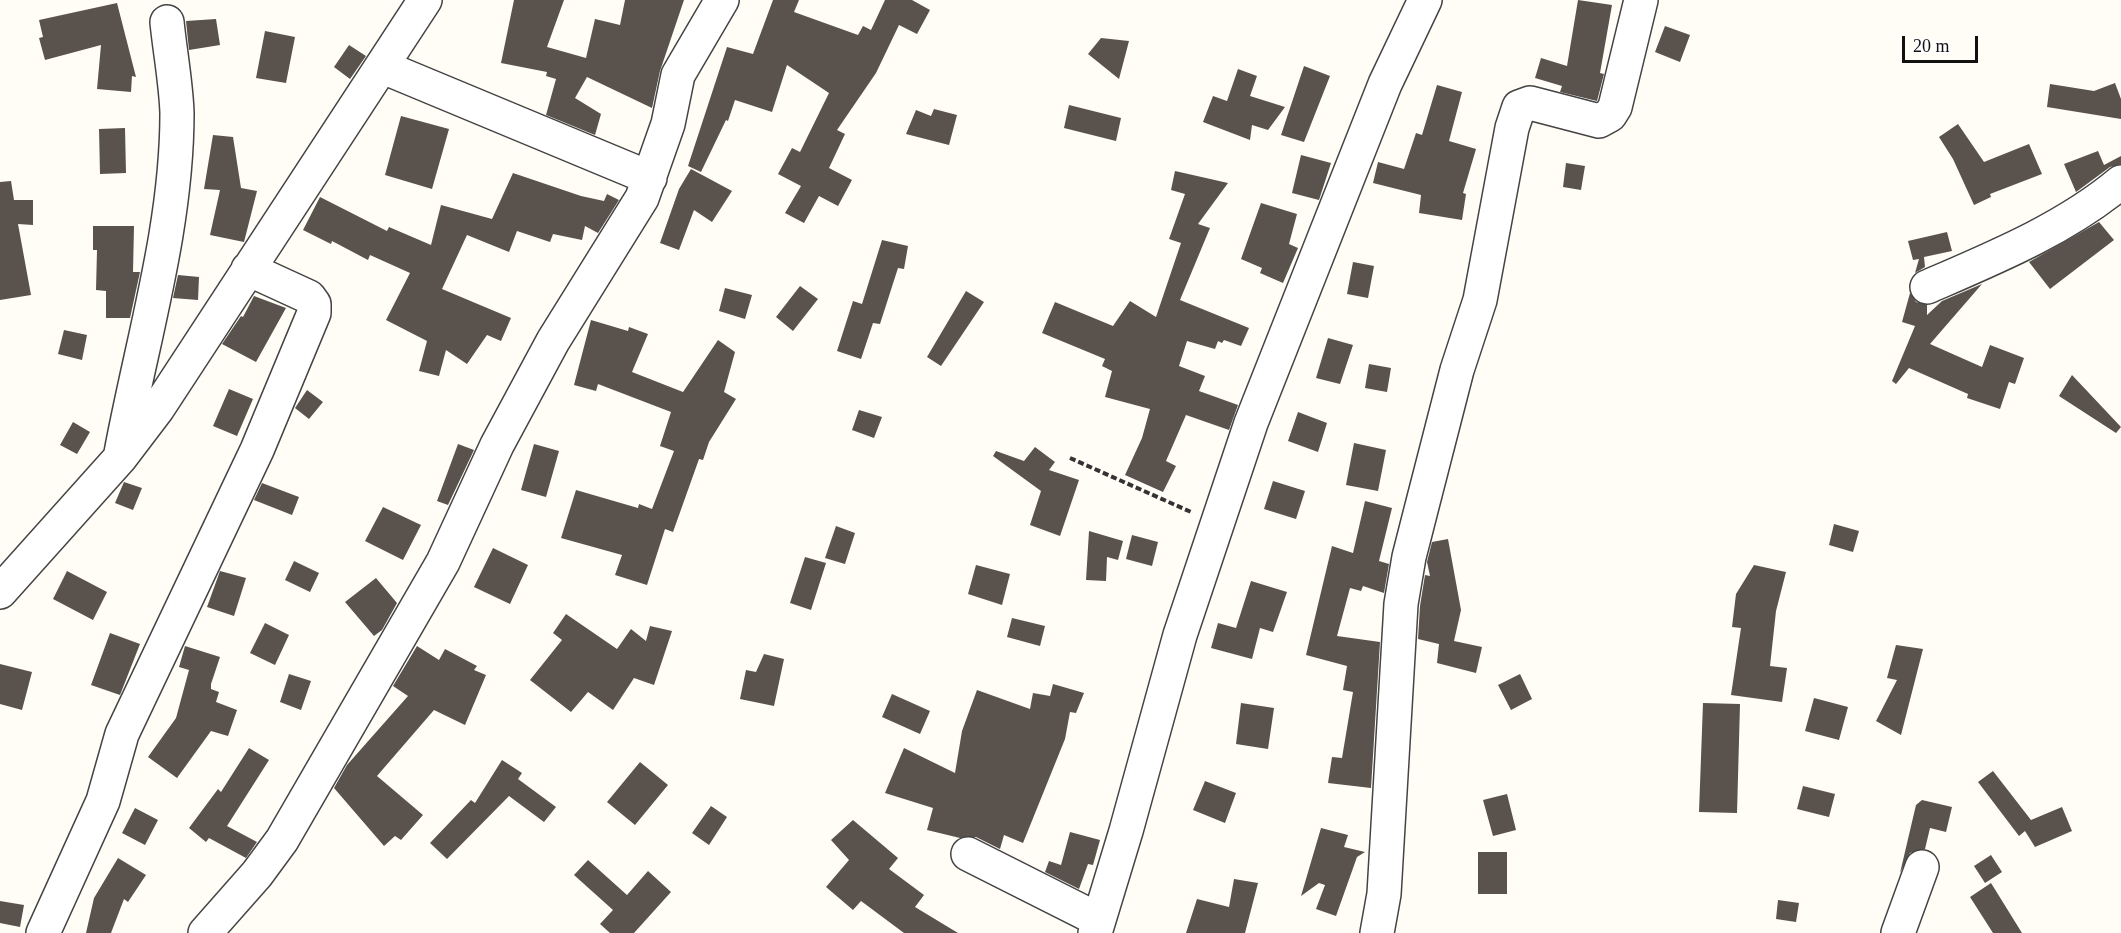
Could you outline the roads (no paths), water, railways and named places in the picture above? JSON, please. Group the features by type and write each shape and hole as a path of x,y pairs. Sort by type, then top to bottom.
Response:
{"street":[{"path":"205,933 257,874 282,840 443,562 497,445 553,341 624,229 650,178 668,124 678,75 722,0"},
{"path":"968,854 1097,927 1180,635 1251,423 1384,84 1425,0"},
{"path":"1377,933 1384,894 1401,604 1409,557 1457,370 1480,300 1512,128 1519,108 1530,103 1599,121 1610,115 1615,107 1641,0"},
{"path":"0,592 120,458 158,408 383,67 420,2"},
{"path":"120,458 143,339 159,277 172,182 177,112 167,22"},
{"path":"383,67 650,178"},
{"path":"1927,287 1990,259 2085,210 2121,182"},
{"path":"43,933 103,801 122,734 257,450 314,313 314,304 309,297 248,269"},
{"path":"1898,933 1922,867"}]}
